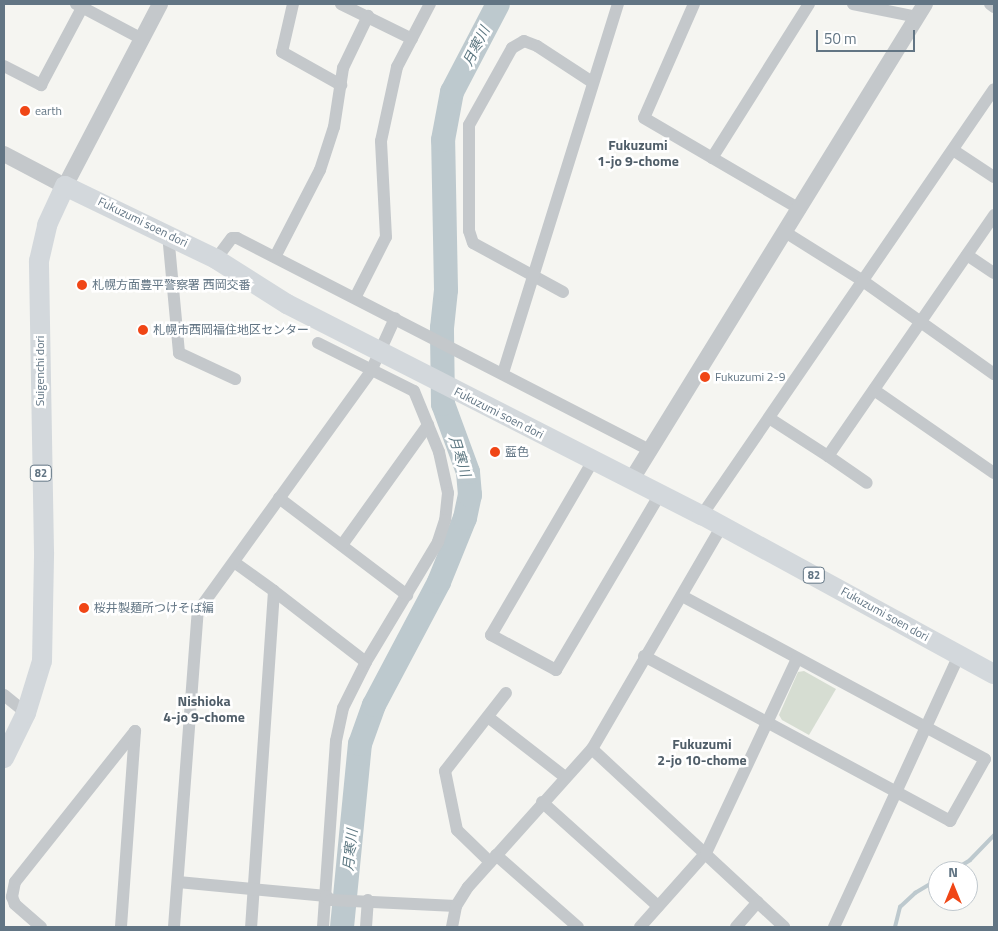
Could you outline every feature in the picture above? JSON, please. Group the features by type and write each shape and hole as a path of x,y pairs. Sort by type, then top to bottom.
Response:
{"main road":[{"name":"Fukuzumi soen dori","path":"65,186 168,234 216,259 288,304 504,417 594,459 702,515 959,655 992,668"},
{"name":"Suigenchi dori","path":"4,758 26,714 42,661 44,620 39,261 47,225 65,186"}],"street":[{"name":"Suigenchi dori","path":"65,186 160,4"},
{"path":"293,4 282,52 341,85"},
{"path":"341,4 412,38"},
{"path":"355,298 386,237 382,141 397,67 430,4"},
{"path":"503,373 592,82 618,4"},
{"path":"694,4 644,118 800,209"},
{"path":"712,158 810,4"},
{"path":"632,479 921,10 852,4"},
{"path":"990,4 994,7"},
{"path":"4,66 41,86 81,5 142,39"},
{"path":"275,257 320,170 334,127 343,68 368,16"},
{"path":"563,292 477,245 470,237 469,125 512,48 524,41 537,46 592,82"},
{"path":"702,515 994,89"},
{"path":"953,150 994,177"},
{"name":"Fukuzumi soen dori","path":"4,154 65,186"},
{"path":"828,456 994,215"},
{"path":"785,232 863,281 994,374"},
{"path":"168,234 179,353 235,379"},
{"path":"216,259 234,237 459,350 650,450"},
{"path":"968,255 994,273"},
{"path":"174,927 198,611 371,371 395,318"},
{"path":"318,343 414,391 439,452 448,493 445,520 438,542 366,662 343,708 336,741 328,898 323,927"},
{"path":"874,390 994,473"},
{"path":"769,418 867,483"},
{"path":"342,546 428,425"},
{"path":"594,459 491,635 556,670 660,494"},
{"path":"279,498 407,595"},
{"path":"454,926 456,906 493,858 592,749 644,656 682,596 722,526"},
{"path":"234,562 366,662"},
{"path":"251,927 274,591"},
{"path":"644,656 950,820 985,759 682,596"},
{"path":"834,927 959,655"},
{"path":"640,927 706,853 798,659"},
{"path":"506,693 445,770 457,830 578,927"},
{"path":"4,695 26,714"},
{"path":"488,716 565,777"},
{"path":"41,927 15,904 12,897 15,882 135,731 122,927"},
{"path":"592,749 784,927"},
{"path":"542,802 658,906"},
{"path":"178,882 328,898 456,906"},
{"path":"365,901 366,927"},
{"path":"736,927 758,902"}],"shaded area":[{"path":"804,671 836,689 809,735 782,720 779,715 798,672"}],"waterway":[{"name":"月寒川","path":"342,927 360,744 374,705 439,582 465,518 470,495 468,472 443,404 442,328 446,290 443,140 452,92 498,4"},
{"path":"968,861 994,835"},
{"path":"895,927 900,907 915,893 928,885"}],"place":[{"name":"earth","path":"25,111"},
{"name":"札幌方面豊平警察署 西岡交番","path":"82,285"},
{"name":"札幌市西岡福住地区センター","path":"143,330"},
{"name":"Fukuzumi 2-9","path":"705,377"},
{"name":"藍色","path":"495,452"},
{"name":"桜井製麺所つけそば編","path":"84,608"}],"district":[{"name":"Fukuzumi 1-jo 9-chome","path":"638,154"},
{"name":"Nishioka 4-jo 9-chome","path":"204,710"},
{"name":"Fukuzumi 2-jo 10-chome","path":"702,752"}]}
